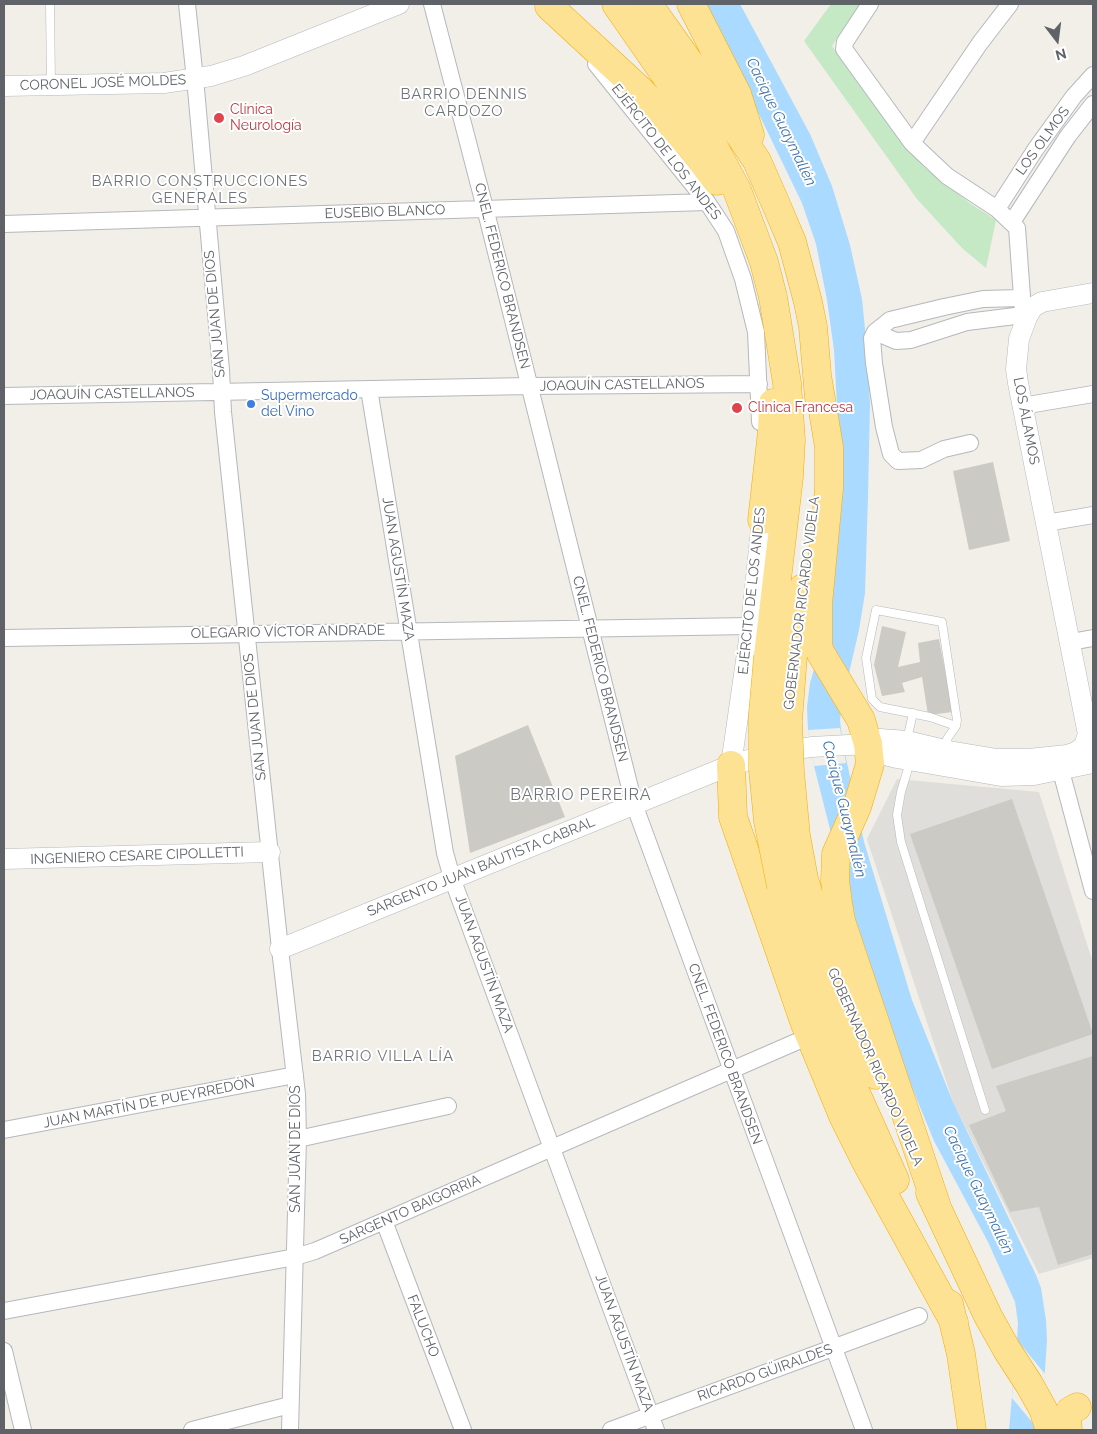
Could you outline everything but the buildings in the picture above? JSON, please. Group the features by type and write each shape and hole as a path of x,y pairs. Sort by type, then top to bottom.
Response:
{"highway":[{"name":"GOBERNADOR RICARDO VIDELA","path":"616,4 665,49 757,161 792,242 802,277 812,327 818,381 819,440 817,482 780,656"},
{"name":"GOBERNADOR RICARDO VIDELA","path":"648,4 665,49 709,138 738,190 753,229 773,297 787,383 790,440 780,656 788,721 789,764 796,836 792,883 792,932 806,976 838,1053 942,1285 954,1322 968,1392 972,1430"},
{"path":"690,4 737,94 757,161"},
{"path":"548,5 642,92 693,149 753,229"},
{"path":"762,520 772,432 775,363 773,297"},
{"path":"818,381 829,446 829,488 817,621 820,652 861,720 837,745 870,764 869,772 856,807 836,854 835,881 841,921 938,1210"},
{"path":"731,765 733,817 805,1024 843,1116 954,1322"},
{"name":"GOBERNADOR RICARDO VIDELA","path":"792,883 825,951 862,1045 988,1316 1046,1419"}],"street":[{"name":"SAN JUAN DE DIOS","path":"186,4 195,79 222,392 246,633 298,1112 290,1430"},
{"name":"CORONEL JOSÉ MOLDES","path":"4,86 164,83 195,79 244,66 398,4"},
{"name":"CNEL. FEDERICO BRANDSEN","path":"432,4 634,804 864,1430"},
{"path":"870,4 845,42 844,49 912,143 947,176 997,209 1012,222"},
{"path":"912,143 974,51 1010,4"},
{"name":"EJÉRCITO DE LOS ANDES","path":"548,5 707,202 726,232 743,279 756,332 762,520 751,626 731,765"},
{"name":"LOS OLMOS","path":"997,209 1035,150 1074,96 1093,75"},
{"name":"LOS OLMOS","path":"1012,222 1068,136 1093,104"},
{"name":"EUSEBIO BLANCO","path":"4,224 707,202"},
{"name":"LOS ÁLAMOS","path":"1012,222 1017,228 1023,312 1016,368 1022,406 1071,642 1086,744"},
{"path":"875,332 896,341 912,340 967,322 1023,312 1031,310 1037,304 1093,293"},
{"path":"970,442 944,449 921,460 898,461 891,454 884,426 872,338 875,332 890,320 983,299 1023,312"},
{"name":"JOAQUÍN CASTELLANOS","path":"4,396 529,386 759,384"},
{"name":"JUAN AGUSTÍN MAZA","path":"369,389 444,853 654,1423"},
{"path":"1022,406 1093,394"},
{"path":"1046,523 1093,515"},
{"name":"OLEGARIO VÍCTOR ANDRADE","path":"4,638 408,630 751,626"},
{"path":"1071,642 1093,638"},
{"name":"SARGENTO JUAN BAUTISTA CABRAL","path":"280,948 731,765 774,753 880,739 910,748"},
{"path":"910,748 949,751 1013,760 1044,758 1086,744"},
{"path":"910,748 1001,776 1034,775 1093,763"},
{"path":"1044,758 1055,762 1061,771 1093,891"},
{"name":"INGENIERO CESARE CIPOLLETTI","path":"4,860 270,852"},
{"name":"SARGENTO BAIGORRIA","path":"4,1311 315,1252 796,1042"},
{"name":"JUAN MARTÍN DE PUEYRREDÓN","path":"4,1130 295,1075"},
{"path":"298,1139 448,1106"},
{"name":"FALUCHO","path":"384,1221 463,1430"},
{"name":"RICARDO GÜIRALDES","path":"611,1430 654,1423 834,1347 919,1316"},
{"path":"4,1351 23,1430"},
{"path":"192,1430 290,1405"}],"lane":[{"path":"50,4 51,85"},
{"path":"949,751 947,739 956,726 957,720 942,622 876,610 866,658 872,699 880,707 913,713 956,726"},
{"path":"913,713 910,748 897,815 901,842 984,1110"}],"shaded area":[{"path":"897,779 1039,792 1093,963 1093,1258 1039,1274 953,1102 867,839"}],"green space":[{"path":"831,4 860,4 832,46 905,146 924,167 971,204 996,220 986,268 962,248 917,199 804,41"}],"water":[{"name":"Cacique Guaymallén","path":"702,4 740,4 810,134 832,186 850,245 862,299 870,404 865,593 859,630 842,703 840,721 843,744 864,842 912,1000 953,1102 1041,1288 1047,1340 1041,1430 1009,1430 1018,1323 1015,1302 988,1242 934,1141 885,1022 873,986 814,766 808,730 807,707 810,683 815,666 838,467 834,350 827,300 816,244 802,203 754,104"}],"pier":[{"path":"840,728 846,763 814,766 808,730"},
{"path":"1017,1340 1045,1374 1041,1430 1036,1430 1032,1422 1012,1398"}],"place":[{"name":"Clínica Neurología","path":"219,118"},
{"name":"Supermercado del Vino","path":"251,404"},
{"name":"Clinica Francesa","path":"737,408"}],"district":[{"name":"BARRIO DENNIS CARDOZO","path":"464,102"},
{"name":"BARRIO CONSTRUCCIONES GENERALES","path":"200,190"},
{"name":"BARRIO PEREIRA","path":"581,795"},
{"name":"BARRIO VILLA LÍA","path":"383,1056"}]}
